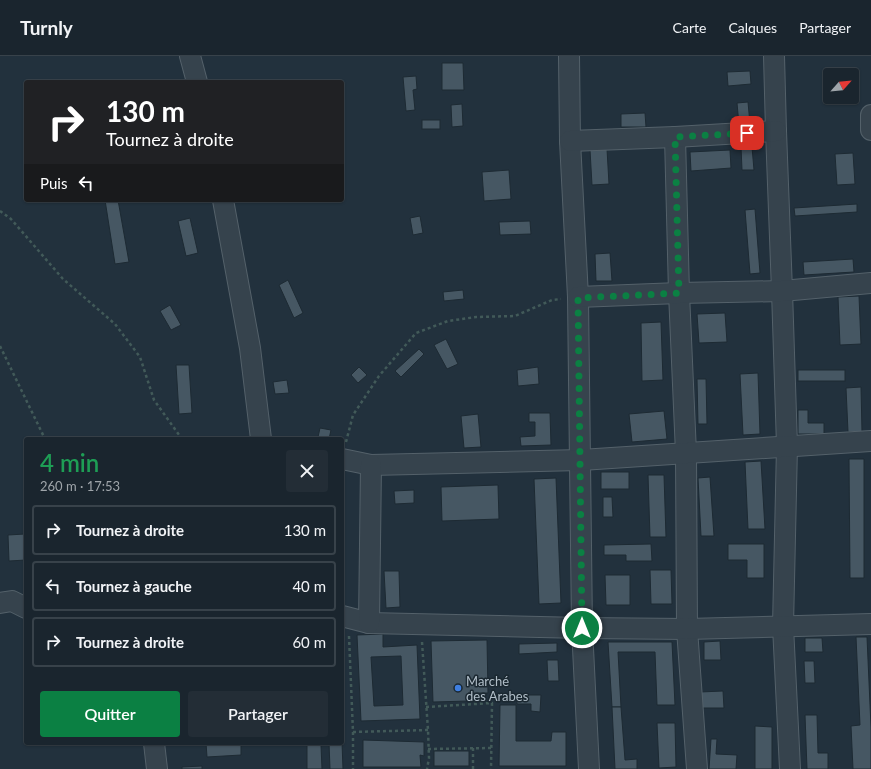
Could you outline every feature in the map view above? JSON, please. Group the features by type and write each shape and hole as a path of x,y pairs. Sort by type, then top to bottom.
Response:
{"street":[{"path":"190,56 196,80"},
{"path":"569,56 570,141 578,298 582,628 589,769"},
{"path":"774,56 787,446 783,626 790,769"},
{"path":"871,116 871,130"},
{"path":"570,141 776,131"},
{"path":"675,137 679,293 686,453 687,629 697,769"},
{"path":"223,202 250,348 261,437"},
{"path":"578,298 679,293 782,291 871,283"},
{"path":"344,451 371,465 581,460 871,440"},
{"path":"370,623 371,465"},
{"path":"0,603 12,601 24,607"},
{"path":"345,616 370,623 582,628 687,629 871,624"},
{"path":"154,745 157,769"}],"path":[{"path":"0,211 11,219 63,279 115,324 140,357 154,400 181,437"},
{"path":"344,451 352,415 379,376 416,333 448,321 476,317 515,316 552,300 578,298"},
{"path":"0,346 44,437"},
{"path":"345,616 353,732 353,769"},
{"path":"421,624 428,730 429,758 427,769"},
{"path":"426,707 492,703 491,769"},
{"path":"353,732 428,730"},
{"path":"473,748 473,769"},
{"path":"428,749 492,748"}],"building":[{"path":"442,63 463,63 464,90 442,90"},
{"path":"750,71 751,84 728,86 727,72"},
{"path":"416,76 417,89 413,90 415,110 406,111 403,77"},
{"path":"748,102 750,124 739,125 737,103"},
{"path":"462,104 463,126 452,127 451,105"},
{"path":"645,113 646,127 621,127 621,114"},
{"path":"422,120 440,120 440,129 422,129"},
{"path":"741,147 752,147 754,170 742,170"},
{"path":"607,149 609,184 592,185 590,150"},
{"path":"730,150 731,168 691,171 690,152"},
{"path":"853,153 855,184 837,185 835,154"},
{"path":"509,170 511,199 484,201 482,172"},
{"path":"105,202 118,202 129,262 115,264"},
{"path":"857,204 857,212 795,216 794,208"},
{"path":"755,209 760,273 750,274 745,210"},
{"path":"420,216 423,233 413,235 410,218"},
{"path":"190,218 198,253 186,256 178,221"},
{"path":"530,221 531,234 500,235 499,222"},
{"path":"610,253 612,281 596,281 595,254"},
{"path":"853,259 854,272 804,275 803,262"},
{"path":"288,280 303,313 294,318 279,285"},
{"path":"463,290 464,299 444,301 443,292"},
{"path":"859,296 861,344 840,345 838,297"},
{"path":"170,305 181,325 171,330 160,311"},
{"path":"725,313 727,342 699,343 697,314"},
{"path":"661,322 663,380 642,381 641,323"},
{"path":"446,339 458,364 447,369 434,345"},
{"path":"419,349 424,354 401,377 395,371"},
{"path":"176,365 189,365 192,413 179,414"},
{"path":"359,367 367,375 358,383 351,375"},
{"path":"538,367 539,384 518,386 517,370"},
{"path":"798,370 845,370 845,381 798,381"},
{"path":"758,373 760,434 743,435 740,374"},
{"path":"697,379 706,379 707,424 698,424"},
{"path":"287,380 289,393 275,394 273,382"},
{"path":"861,387 862,432 848,432 846,388"},
{"path":"798,410 808,410 808,423 824,423 824,434 798,434"},
{"path":"664,411 667,439 632,442 629,414"},
{"path":"529,413 550,413 551,445 521,446 520,437 535,436 535,422 529,422"},
{"path":"478,414 481,447 464,448 461,416"},
{"path":"320,428 331,430 329,437 318,437"},
{"path":"849,459 864,459 864,578 850,578"},
{"path":"761,461 765,529 748,529 745,462"},
{"path":"601,472 629,472 629,489 601,489"},
{"path":"648,475 664,475 666,537 650,537"},
{"path":"710,477 714,536 701,536 698,478"},
{"path":"556,478 561,603 539,604 534,479"},
{"path":"498,485 499,519 442,521 441,487"},
{"path":"414,490 414,503 395,504 394,491"},
{"path":"603,497 612,497 613,517 603,517"},
{"path":"24,534 24,560 9,561 8,535"},
{"path":"651,544 652,561 626,561 626,555 604,555 604,545"},
{"path":"728,544 764,544 764,578 747,578 747,560 728,560"},
{"path":"650,570 671,570 672,604 651,604"},
{"path":"384,571 399,571 400,607 386,608"},
{"path":"605,575 630,575 630,605 606,605"},
{"path":"383,634 383,647 417,645 420,719 361,721 357,635","holes":["401,656 403,705 374,706 371,657"]},
{"path":"856,637 867,637 871,727 871,769 853,769 851,726 860,725"},
{"path":"805,638 822,638 823,652 805,652"},
{"path":"487,640 488,693 468,693 469,701 433,702 431,641"},
{"path":"720,641 721,660 704,660 704,642"},
{"path":"608,642 672,642 675,705 657,705 655,652 618,652 621,707 612,707"},
{"path":"557,643 557,652 519,654 519,644"},
{"path":"547,660 558,660 559,681 548,681"},
{"path":"804,661 814,661 815,683 805,683"},
{"path":"723,691 724,708 700,708 700,692"},
{"path":"517,695 541,695 540,712 531,711 531,704 517,704"},
{"path":"500,705 516,705 516,741 551,741 552,732 566,732 566,766 499,766"},
{"path":"612,707 621,707 625,760 637,759 637,769 615,769"},
{"path":"805,715 817,715 818,753 828,753 828,769 807,769"},
{"path":"657,723 675,723 676,767 659,768"},
{"path":"755,726 772,727 772,769 755,769"},
{"path":"711,739 717,739 716,754 737,755 736,769 709,769"},
{"path":"363,740 424,742 424,756 420,755 421,767 363,767"},
{"path":"206,745 241,745 241,755 207,757"},
{"path":"307,745 321,745 322,769 307,769"},
{"path":"329,745 342,745 343,769 330,769"},
{"path":"434,751 469,751 469,766 434,766"},
{"path":"202,766 202,769 182,769 182,767"}],"place":[{"name":"Marché des Arabes","path":"458,688"}],"route":[{"path":"582,628 578,298 679,293 675,137 747,133"}]}
